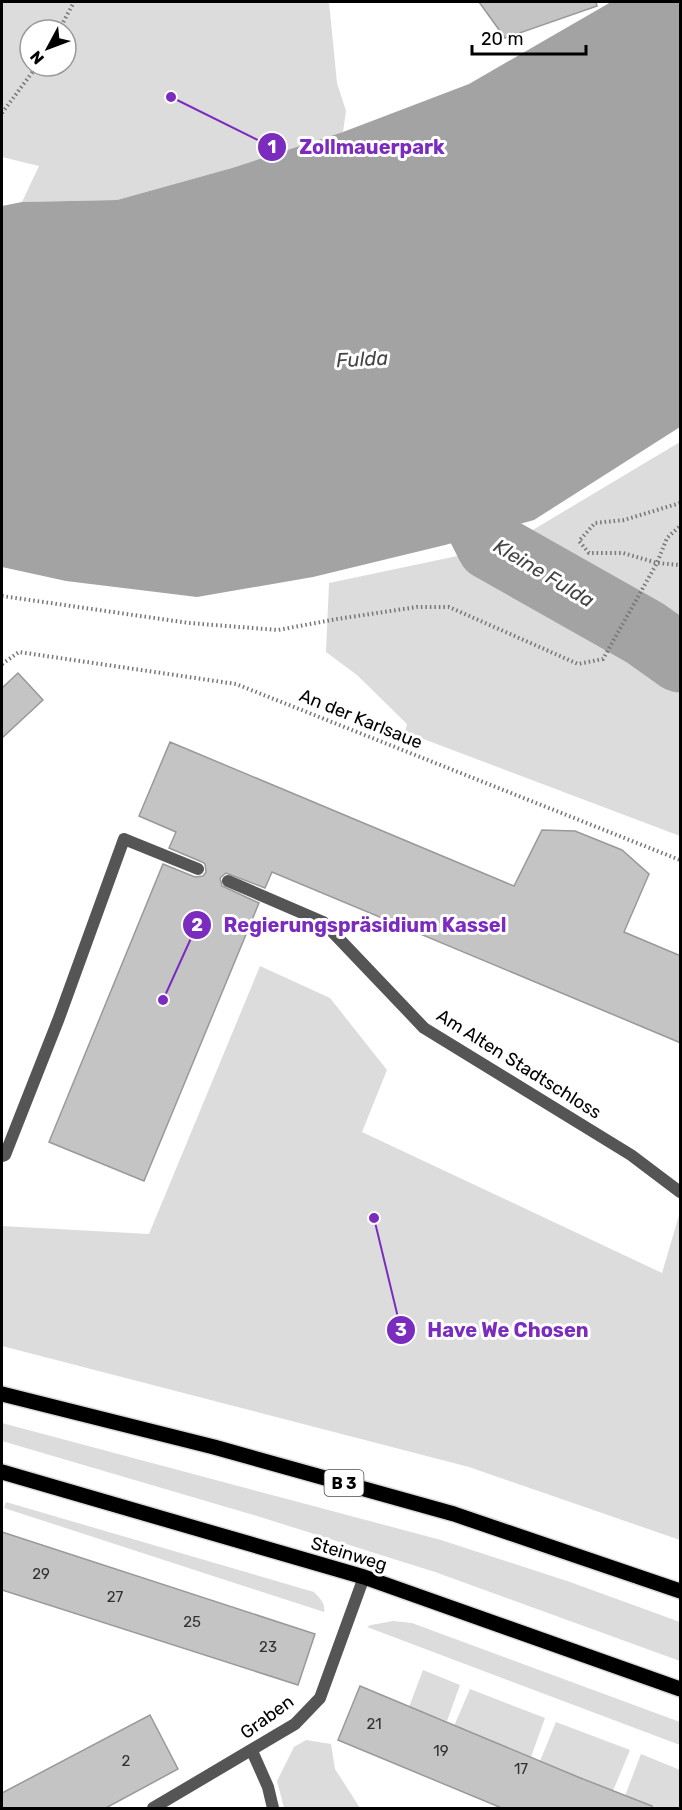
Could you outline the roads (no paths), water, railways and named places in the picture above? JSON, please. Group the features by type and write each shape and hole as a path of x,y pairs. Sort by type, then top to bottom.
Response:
{"main road":[{"name":"B 3","path":"2,1394 214,1447 454,1514 681,1591"},
{"name":"Steinweg","path":"2,1472 364,1577 681,1689"}],"street":[{"path":"2,1156 5,1155 59,1018 124,839 198,869"},
{"name":"Am Alten Stadtschloss","path":"228,881 323,922 424,1028 631,1155 681,1192"},
{"name":"Graben","path":"153,1809 295,1724 320,1698 364,1577"},
{"path":"252,1751 268,1787 273,1809"}],"water":[{"name":"Fulda","path":"611,2 680,2 680,427 534,520 445,545 313,577 197,597 66,581 2,567 2,206 22,202 117,200 232,168 343,132 469,84"}],"waterway":[{"name":"Kleine Fulda","path":"442,450 491,546 645,633 680,658"}],"place":[{"name":"Zollmauerpark","path":"171,97"},
{"name":"Regierungspräsidium Kassel","path":"163,1000"},
{"name":"Have We Chosen","path":"374,1218"}]}
